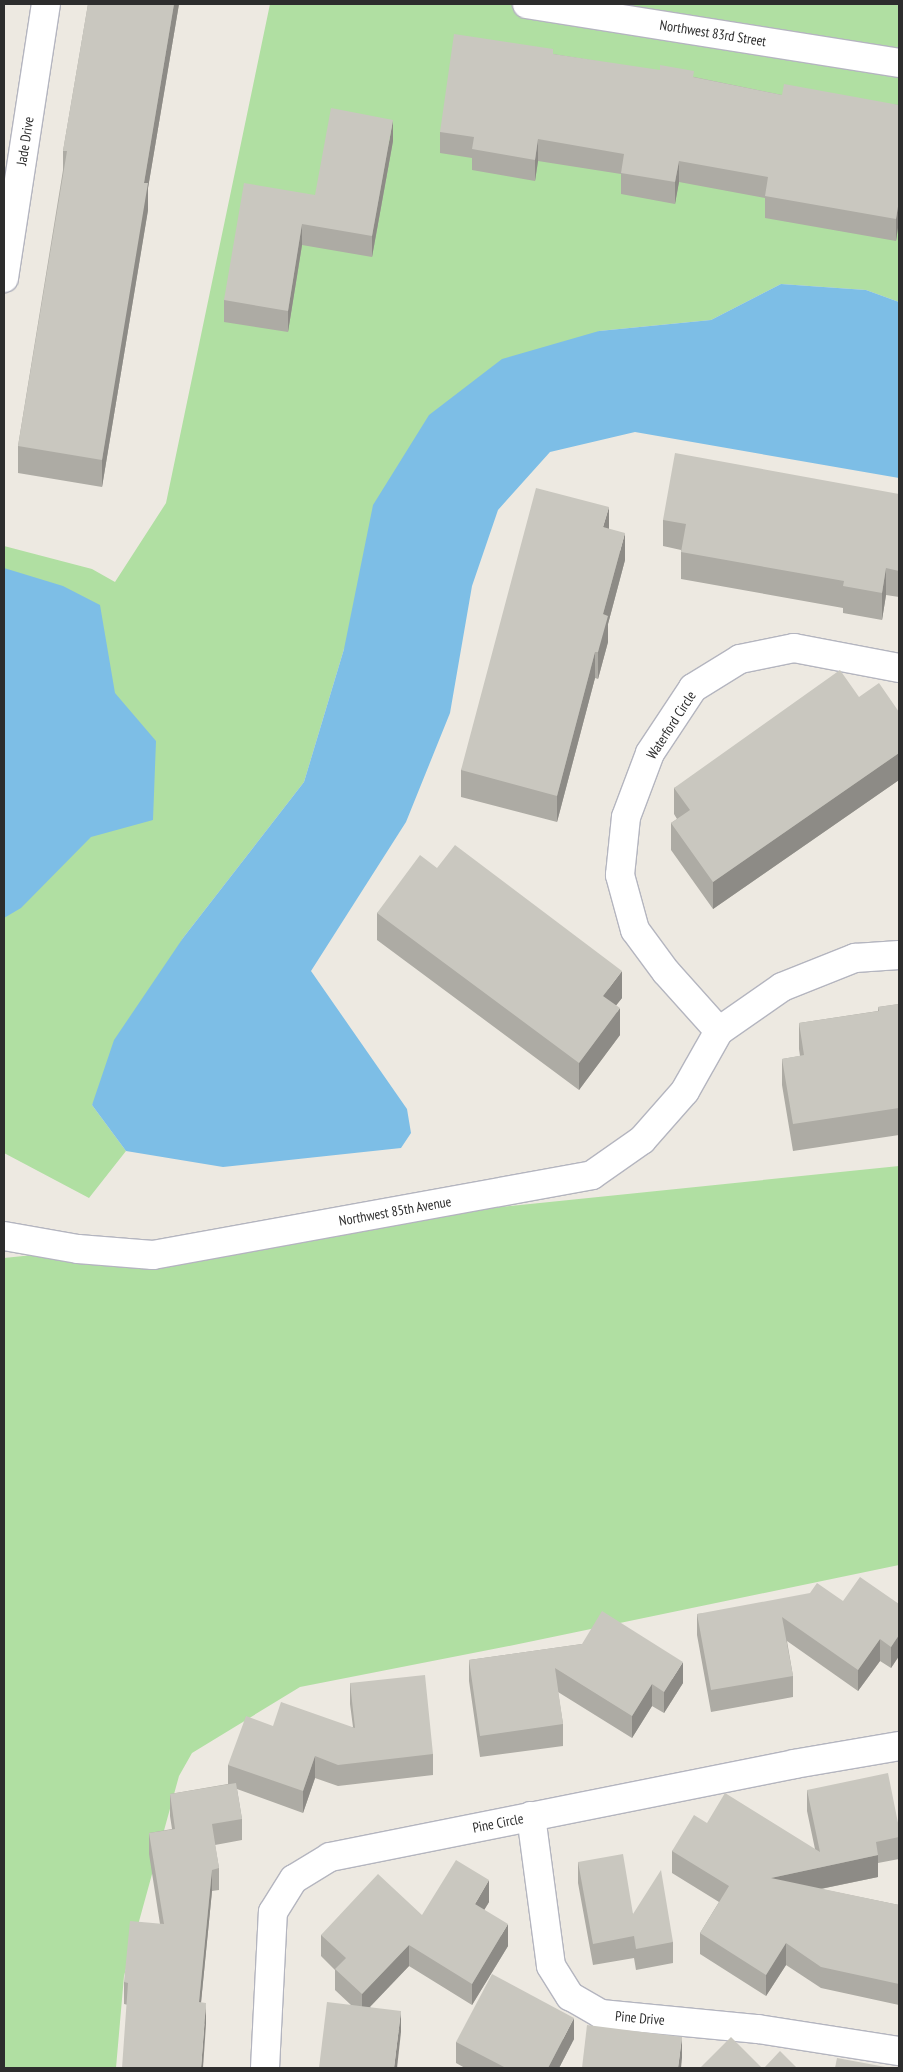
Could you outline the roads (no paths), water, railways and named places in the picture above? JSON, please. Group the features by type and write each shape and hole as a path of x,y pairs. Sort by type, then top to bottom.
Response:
{"street":[{"name":"Jade Drive","path":"4,278 46,4"},
{"name":"Northwest 83rd Street","path":"527,4 899,63"},
{"name":"Waterford Circle","path":"719,1031 666,972 635,930 620,875 626,817 650,753 693,688 740,659 794,648 899,668"},
{"path":"719,1031 782,987 855,958 899,955"},
{"name":"Northwest 85th Avenue","path":"4,1236 78,1249 153,1255 592,1175 642,1140 685,1090 719,1031"},
{"name":"Pine Circle","path":"265,2068 273,1912 294,1879 330,1857 794,1764 899,1746"},
{"name":"Pine Drive","path":"531,1816 551,1966 570,1996 600,2014 758,2029 899,2051"}],"water":[{"path":"781,284 866,290 899,302 899,478 635,432 550,452 498,510 472,586 450,713 406,822 311,971 407,1109 411,1133 401,1148 223,1167 126,1151 92,1105 114,1040 183,938 304,782 344,649 373,505 429,415 502,359 599,331 711,320"},
{"path":"4,568 63,586 100,605 115,693 156,741 153,820 91,837 21,908 4,918"}]}
